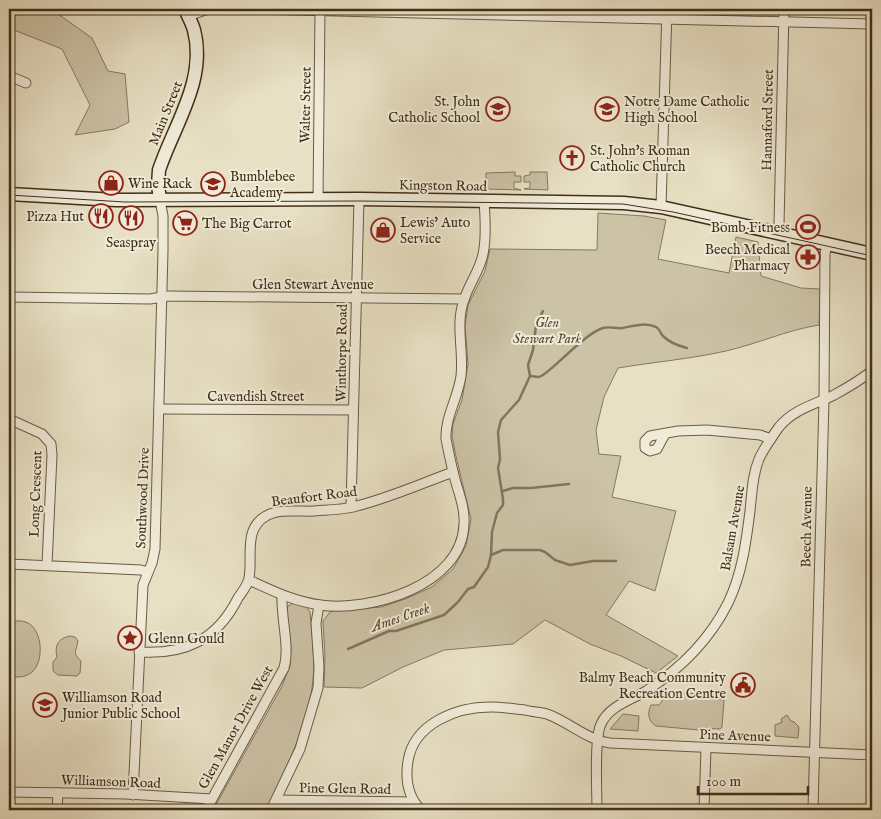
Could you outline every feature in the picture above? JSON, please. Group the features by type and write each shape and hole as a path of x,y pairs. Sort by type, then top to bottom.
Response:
{"main road":[{"name":"Main Street","path":"160,200 159,170 196,77 196,41 194,29 186,12"},
{"name":"Kingston Road","path":"9,194 116,200 359,199 613,202 661,207 872,254"}],"street":[{"path":"186,12 208,9"},
{"path":"253,9 550,12 667,19 872,24"},
{"path":"661,207 668,9"},
{"name":"Hannaford Street","path":"777,232 779,224 784,9"},
{"name":"Walter Street","path":"318,199 320,11"},
{"path":"9,76 26,83"},
{"name":"Winthorpe Road","path":"351,507 359,199"},
{"name":"Southwood Drive","path":"133,795 143,585 155,549 162,298 163,216 160,200"},
{"path":"249,580 282,596 318,605 331,606 380,602 398,596 437,575 452,559 460,543 464,525 463,508 453,472 446,430 461,376 462,345 460,316 464,299 483,254 484,200"},
{"name":"Beech Avenue","path":"813,810 824,400 825,254 827,244"},
{"name":"Glen Stewart Avenue","path":"9,297 162,298 168,296 464,299"},
{"name":"Balsam Avenue","path":"597,810 600,725 609,713 647,690 684,661 698,648 720,618 740,570 747,537 755,472 763,450 780,426 793,413 824,400 872,371"},
{"name":"Cavendish Street","path":"159,409 353,410"},
{"name":"Long Crescent","path":"9,420 42,434 50,444 52,455 47,565"},
{"path":"665,434 678,431 708,430 760,435 771,439"},
{"name":"Beaufort Road","path":"139,652 166,652 186,648 206,638 228,617 249,580 251,535 258,522 267,515 279,512 351,507 378,500 453,472"},
{"path":"9,564 141,570 148,572"},
{"name":"Glen Manor Drive West","path":"206,810 284,668 286,653 281,612 282,596"},
{"path":"271,810 300,749 318,688 319,667 316,624 318,605"},
{"name":"Pine Avenue","path":"413,802 409,792 408,759 414,745 429,726 446,716 458,712 492,707 544,713 598,740 610,743 872,755"},
{"path":"704,810 706,748"},
{"name":"Williamson Road","path":"9,792 212,798"},
{"path":"57,810 58,793"},
{"name":"Pine Glen Road","path":"276,800 413,802"},
{"path":"413,802 422,810"}],"green space":[{"path":"9,9 51,9 92,38 108,71 125,74 129,122 115,129 75,135 90,105 62,49 9,28"},
{"path":"673,9 778,9 777,14 773,17 680,14 675,13"},
{"path":"515,172 515,176 521,176 521,182 514,182 514,188 521,190 486,189 486,173"},
{"path":"530,172 547,172 548,190 524,189 530,188 530,182 524,182 524,176 530,175"},
{"name":"Glen Stewart Park","path":"598,213 644,216 666,220 658,259 729,273 736,237 758,242 761,276 801,288 820,289 819,325 795,330 726,351 618,368 604,397 596,430 599,454 621,456 612,497 676,511 655,591 629,581 606,615 678,656 656,673 590,644 545,620 513,644 444,650 403,667 362,688 324,687 323,621 331,611 381,607 432,587 453,569 466,546 471,519 452,436 453,424 462,400 468,364 465,326 468,305 485,271 490,249 597,250"},
{"path":"294,603 306,606 310,612 314,664 310,698 295,747 266,810 213,810 281,688 290,666 291,647 286,612 288,606"},
{"path":"9,621 28,623 33,627 39,639 39,661 32,672 24,676 9,677"},
{"path":"70,636 75,637 78,641 75,652 81,661 80,673 77,676 58,675 53,671 53,662 57,657 57,646 60,640"},
{"path":"673,693 712,694 717,699 724,700 722,727 720,729 701,728 699,730 656,726 649,717 651,705 659,705 665,697"},
{"path":"623,714 639,716 638,731 610,729"},
{"path":"787,715 799,727 798,738 775,736 775,725 782,722 781,719"}],"waterway":[{"name":"Ames Creek","path":"348,649 389,631 396,631 444,615 468,589 474,587 488,567 491,555 492,532 497,513 503,505 498,468 500,459 498,432 501,420 519,400 530,376 528,365 533,350 536,325 543,311"},
{"name":"Ames Creek","path":"530,376 539,377 543,375 581,342 596,331 606,327 652,326 657,328 668,340 687,348"},
{"name":"Ames Creek","path":"503,491 513,488 569,484"},
{"name":"Ames Creek","path":"491,555 503,550 540,550 555,560 570,565 593,561 616,561"}],"tram line":[{"path":"9,195 125,202 359,201 623,204 673,212 872,256"}],"place":[{"name":"St. John Catholic School","path":"498,109"},
{"name":"Notre Dame Catholic High School","path":"607,109"},
{"name":"St. John's Roman Catholic Church","path":"572,158"},
{"name":"Wine Rack","path":"111,183"},
{"name":"Bumblebee Academy","path":"213,184"},
{"name":"Pizza Hut","path":"101,216"},
{"name":"Seaspray","path":"131,218"},
{"name":"The Big Carrot","path":"185,223"},
{"name":"Bomb Fitness","path":"808,227"},
{"name":"Lewis' Auto Service","path":"383,230"},
{"name":"Beech Medical Pharmacy","path":"808,257"},
{"name":"Glenn Gould","path":"130,638"},
{"name":"Balmy Beach Community Recreation Centre","path":"743,685"},
{"name":"Williamson Road Junior Public School","path":"45,705"}]}
